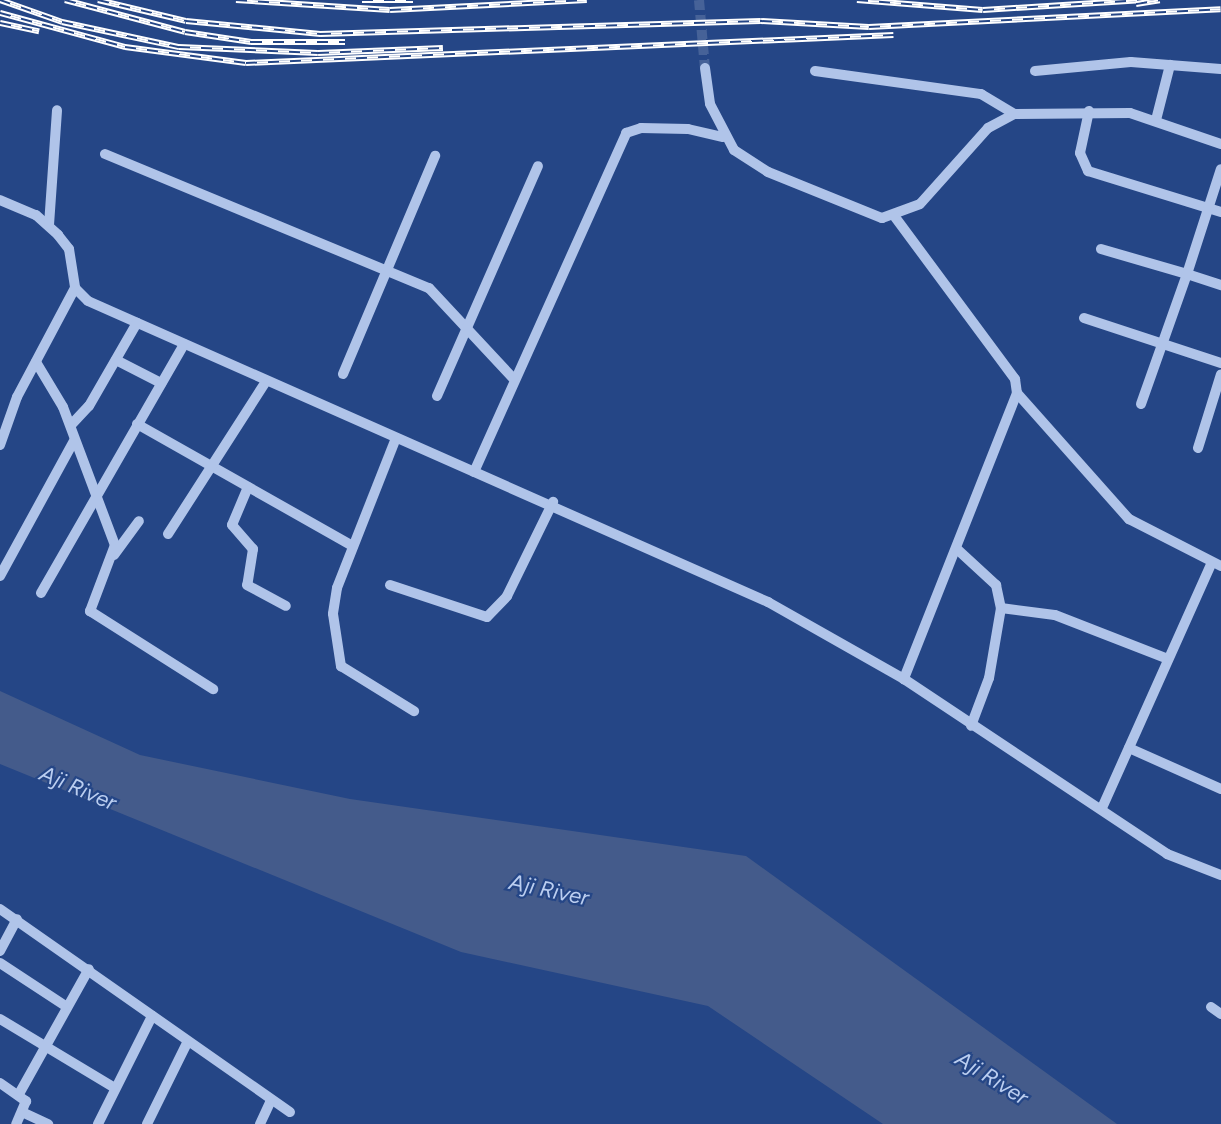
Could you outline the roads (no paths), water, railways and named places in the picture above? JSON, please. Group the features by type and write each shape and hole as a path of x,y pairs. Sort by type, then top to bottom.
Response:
{"street":[{"path":"1035,71 1131,62 1221,69"},
{"path":"1156,120 1170,65"},
{"path":"705,68 723,137"},
{"path":"815,71 981,94 1014,114"},
{"path":"49,225 57,110"},
{"path":"1089,111 1080,153 1088,171 1221,212"},
{"path":"474,472 626,133 641,128 688,129 723,137 768,172 866,215 895,217 920,204 988,128 1014,114 1089,111 1156,120 1221,144"},
{"path":"105,154 429,288 514,379"},
{"path":"343,374 435,156"},
{"path":"437,396 538,166"},
{"path":"1141,404 1221,170"},
{"path":"0,200 49,225 69,249 75,288 88,301 265,383 474,472 553,502 768,602 904,679 971,726 1102,808 1167,854 1221,875"},
{"path":"895,217 1015,379 1017,393 958,550 904,679"},
{"path":"1101,249 1221,285"},
{"path":"0,445 36,362 75,288"},
{"path":"1084,318 1221,363"},
{"path":"71,425 116,360 137,323"},
{"path":"41,593 184,344"},
{"path":"116,360 161,383"},
{"path":"36,362 71,425 74,441 113,536 114,555"},
{"path":"1198,448 1221,374"},
{"path":"168,534 213,468 265,383"},
{"path":"1017,393 1129,519 1216,564 1168,659 1102,808"},
{"path":"137,424 353,546"},
{"path":"396,438 334,599 341,666 414,711"},
{"path":"0,576 74,441"},
{"path":"249,487 232,525 253,549 247,585 286,606"},
{"path":"390,585 487,617 507,596 553,502"},
{"path":"139,521 114,555 91,602 93,617 213,689"},
{"path":"958,550 996,585 1001,608 989,678 971,726"},
{"path":"1001,608 1055,615 1168,659"},
{"path":"1129,748 1221,789"},
{"path":"0,909 89,969 186,1044 290,1112"},
{"path":"0,951 17,919"},
{"path":"0,963 67,1007"},
{"path":"19,1094 89,969"},
{"path":"1211,1007 1221,1014"},
{"path":"98,1124 152,1016"},
{"path":"0,1019 115,1089"},
{"path":"147,1124 186,1044"},
{"path":"0,1083 26,1101 16,1124"},
{"path":"260,1124 272,1100"},
{"path":"22,1112 48,1124"}],"water":[{"name":"Aji River","path":"0,691 140,755 350,799 746,856 1117,1124 883,1124 708,1006 461,952 0,764"}],"tunnel":[{"path":"699,0 705,68"}],"railway":[{"path":"0,0 62,22 179,47 318,53 443,48"},
{"path":"65,0 185,32 251,42 345,42"},
{"path":"98,0 186,21 320,34 761,21 869,27 1221,9"},
{"path":"236,0 390,10 587,0"},
{"path":"362,0 413,0"},
{"path":"857,0 983,10 1144,0"},
{"path":"1136,4 1160,0"},
{"path":"0,13 125,47 246,63 893,35"},
{"path":"0,23 39,31"}]}
